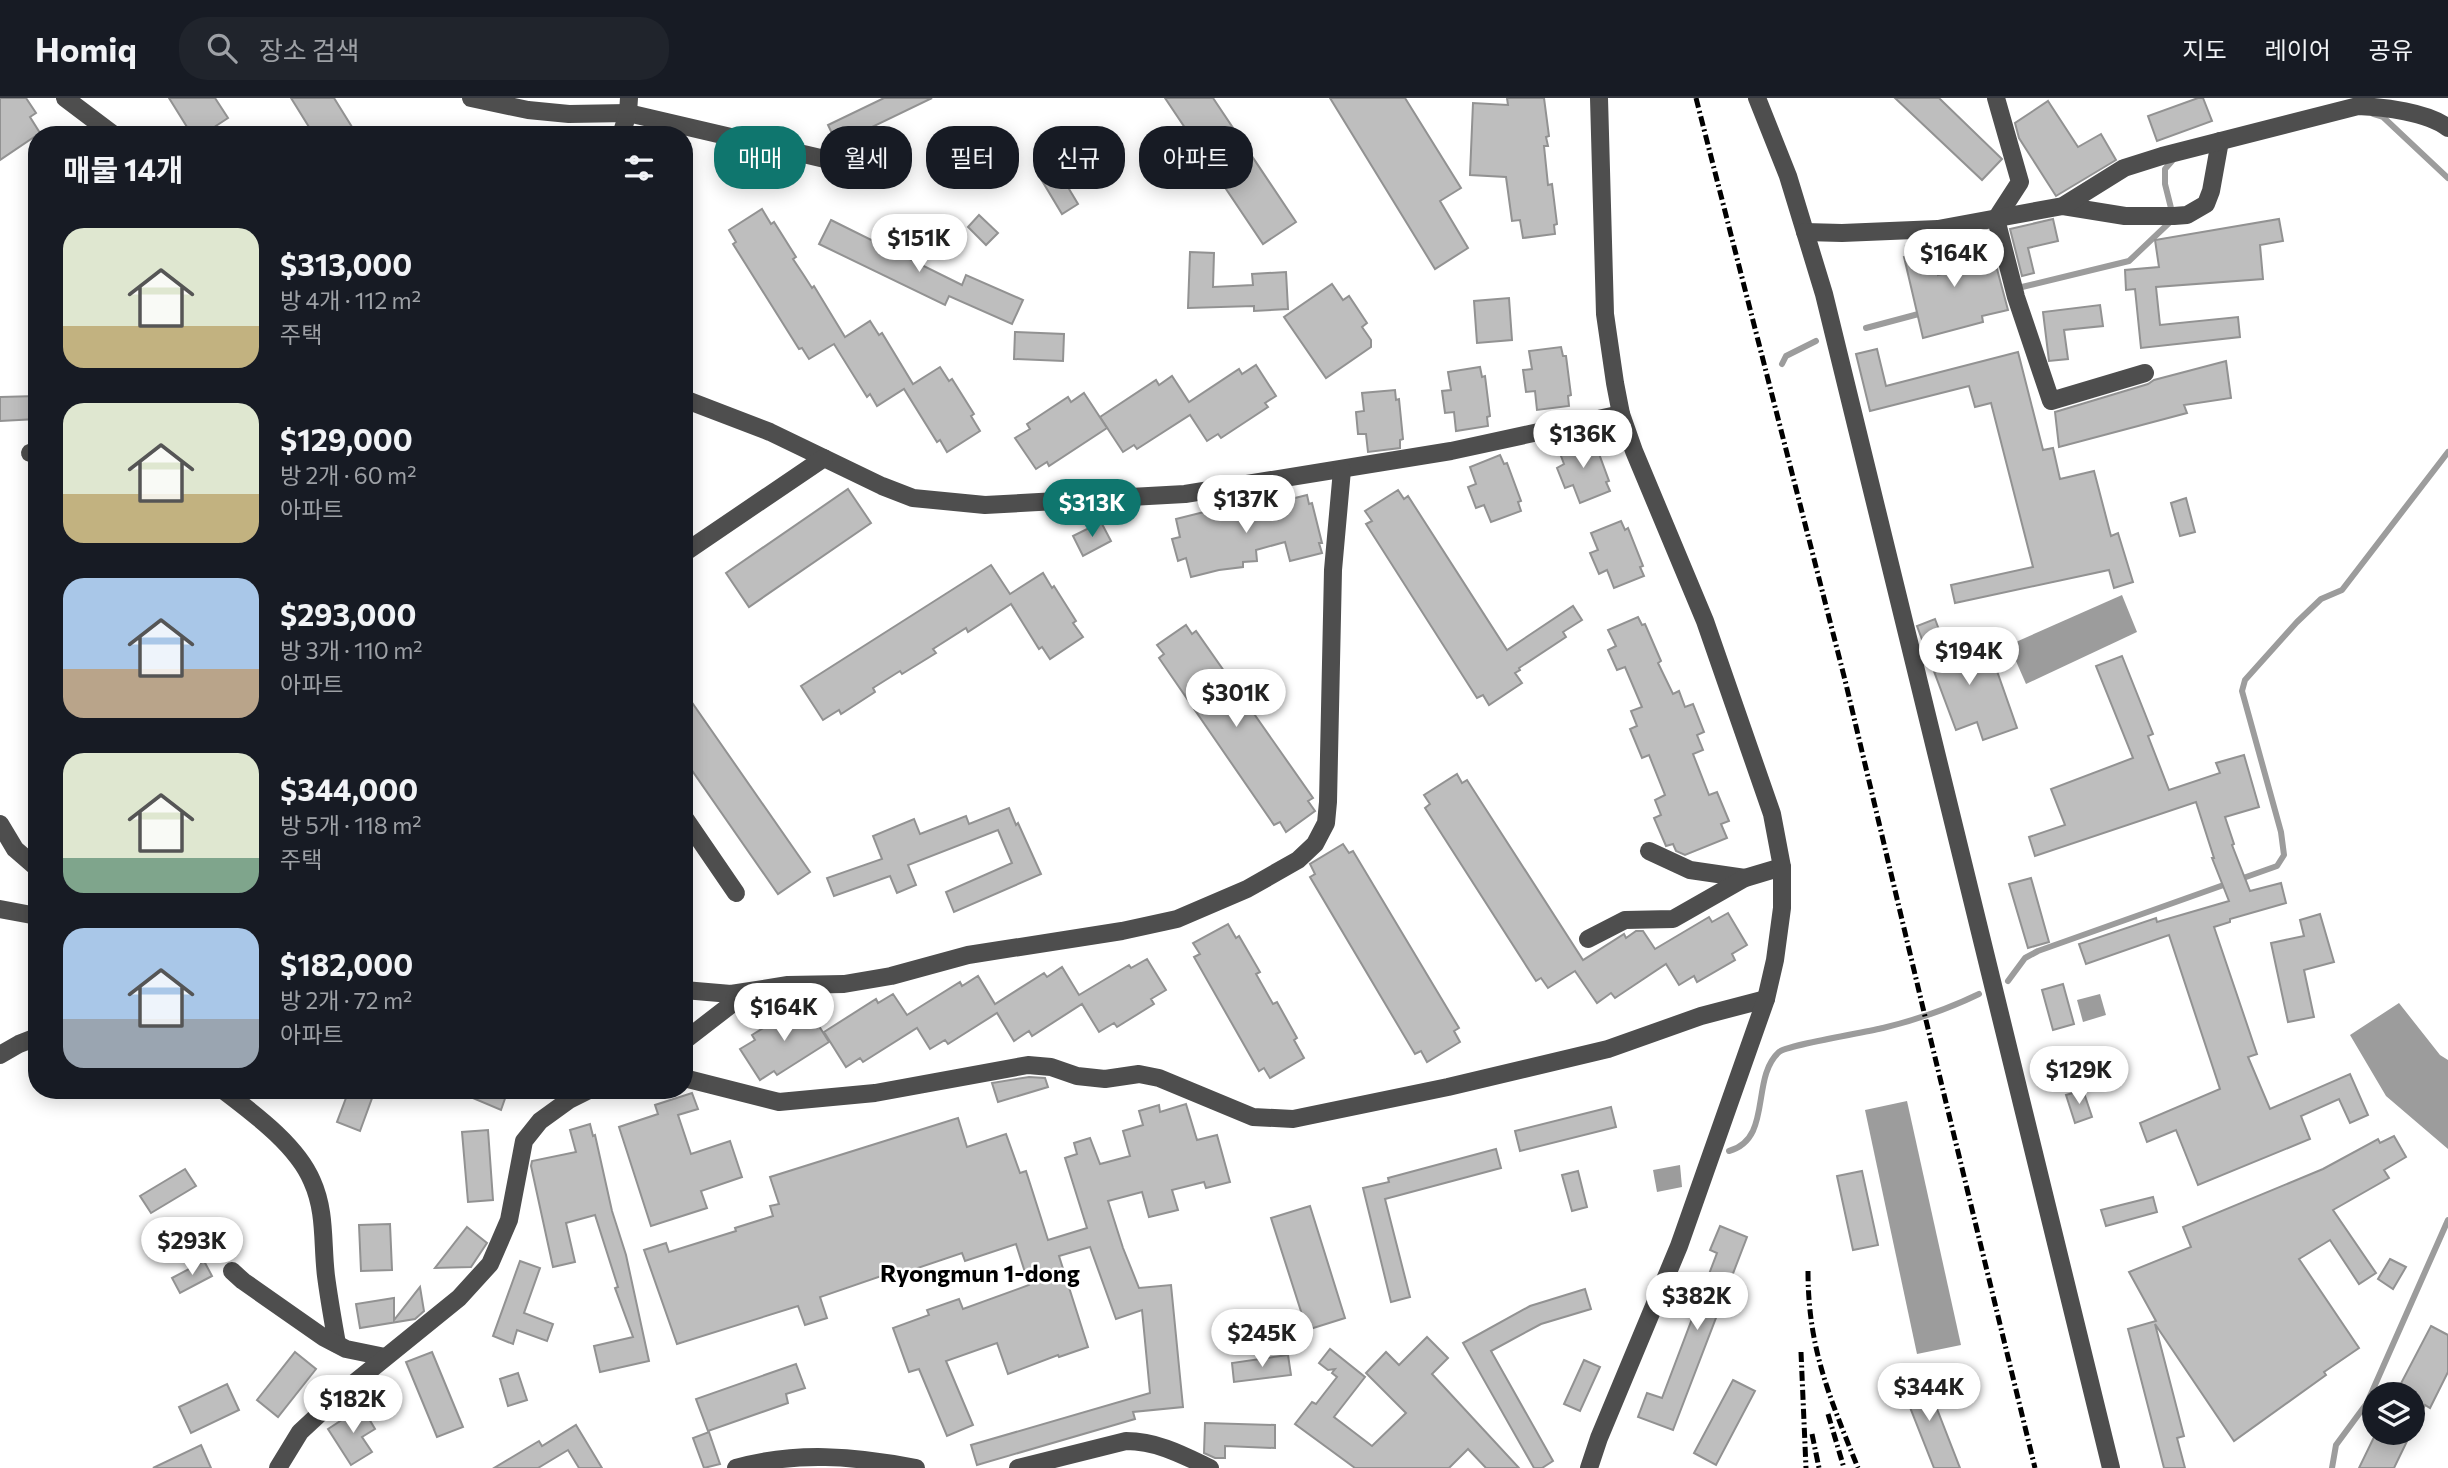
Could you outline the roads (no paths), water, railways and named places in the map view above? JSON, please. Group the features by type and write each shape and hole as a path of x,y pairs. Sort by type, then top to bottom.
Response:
{"street":[{"path":"65,98 102,126"},
{"path":"471,98 528,110 569,114 629,106 820,157"},
{"path":"1589,1468 1679,1245 1766,999 1775,960 1782,908 1782,867 1772,814 1757,767 1705,621 1621,414 1605,314 1599,98"},
{"path":"1757,98 1788,176 1824,294 2111,1468"},
{"path":"1996,98 2020,182 1996,219 2015,297 2051,401 2145,373"},
{"path":"623,126 629,106"},
{"path":"1805,232 1938,229 2063,205 2124,168 2219,147 2358,106 2432,118 2448,128"},
{"path":"2063,205 2125,216 2187,215 2206,204 2219,147"},
{"path":"693,402 770,432 881,486 913,498 985,505 1185,494 1451,451 1621,414"},
{"path":"693,547 824,458"},
{"path":"693,991 731,994 788,985 856,982 891,976 968,955 1122,931 1177,919 1247,890 1297,860 1315,844 1326,823 1333,570 1342,470"},
{"path":"0,824 15,849 28,860"},
{"path":"693,830 736,893"},
{"path":"1649,851 1690,870 1745,878"},
{"path":"1588,939 1625,920 1672,919 1745,878 1782,867"},
{"path":"0,909 28,914"},
{"path":"693,1033 749,991"},
{"path":"693,1080 779,1102 875,1093 1028,1065 1105,1079 1139,1074 1159,1078 1253,1117 1293,1119 1608,1049 1701,1016 1766,999"},
{"path":"0,1055 28,1040"},
{"path":"235,1099 255,1114 292,1151 311,1178 321,1205 326,1274 337,1344"},
{"path":"278,1468 300,1432 343,1392 459,1297 490,1264 509,1220 523,1141 540,1121 571,1099"},
{"path":"232,1270 283,1310 337,1344 346,1349 385,1357"},
{"path":"1018,1468 1126,1441 1141,1441 1160,1445 1210,1468"},
{"path":"736,1468 762,1460 798,1456 883,1461 916,1468"}],"waterway":[{"path":"2373,114 2383,117 2448,178"},
{"path":"2022,287 2129,261 2169,223 2171,208 2165,184 2165,169 2172,161"},
{"path":"1866,328 1926,312"},
{"path":"1782,364 1786,356 1816,341"},
{"path":"2008,981 2025,958 2038,951 2277,866 2284,855 2281,832 2242,691 2245,680 2321,599 2342,590 2448,452"},
{"path":"1729,1151 1743,1144 1751,1134 1757,1121 1765,1077 1770,1063 1779,1052 1908,1021 1979,994"},
{"path":"2332,1468 2336,1445 2367,1403 2448,1220"}],"railway":[{"path":"1696,98 1845,680 2035,1468"},
{"path":"1808,1271 1816,1349 1830,1395 1858,1468"},
{"path":"1801,1352 1806,1468"},
{"path":"1828,1414 1844,1468"},
{"path":"1812,1434 1819,1468"}],"district":[{"name":"Ryongmun 1-dong","path":"980,1272"}]}
